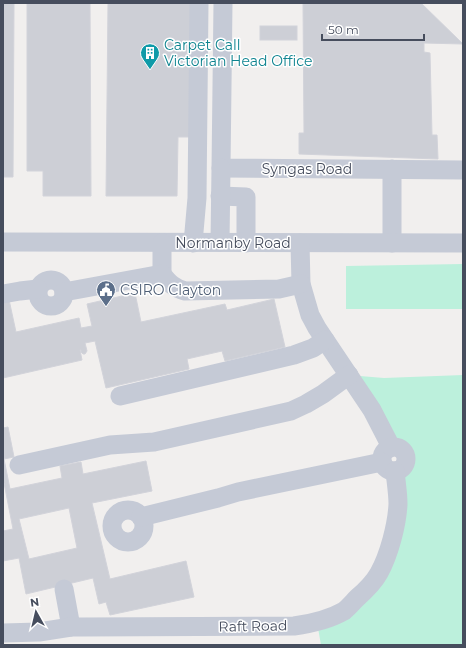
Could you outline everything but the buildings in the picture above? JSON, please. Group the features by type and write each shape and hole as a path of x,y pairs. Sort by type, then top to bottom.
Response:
{"street":[{"path":"193,242 197,198 198,3"},
{"path":"220,242 223,3"},
{"name":"Syngas Road","path":"221,168 463,170"},
{"path":"392,170 392,243"},
{"path":"220,196 246,197 246,242"},
{"name":"Normanby Road","path":"3,242 463,243"},
{"path":"162,243 162,274 166,280 176,288 185,291 279,289 301,284"},
{"name":"Raft Road","path":"3,633 39,632 71,627 294,626 324,620 344,610 367,589 379,574 386,558 392,537 398,505 389,460 388,441 372,410 310,315 301,284 300,243"},
{"path":"3,294 38,289 38,298 42,303 46,306 55,306 59,304 64,296 64,292 162,274"},
{"path":"120,396 294,355 313,348 326,340"},
{"path":"19,465 110,445 154,442 291,411 323,394 349,375"},
{"path":"141,517 238,492 389,460"},
{"path":"64,589 71,627"}],"green space":[{"path":"463,264 463,309 346,309 346,266"},
{"path":"463,375 463,645 321,645 318,628 361,606 406,473 412,461 409,450 398,441 360,376 384,378"}],"place":[{"name":"Carpet Call Victorian Head Office","path":"150,70"},
{"name":"CSIRO Clayton","path":"106,307"}]}
